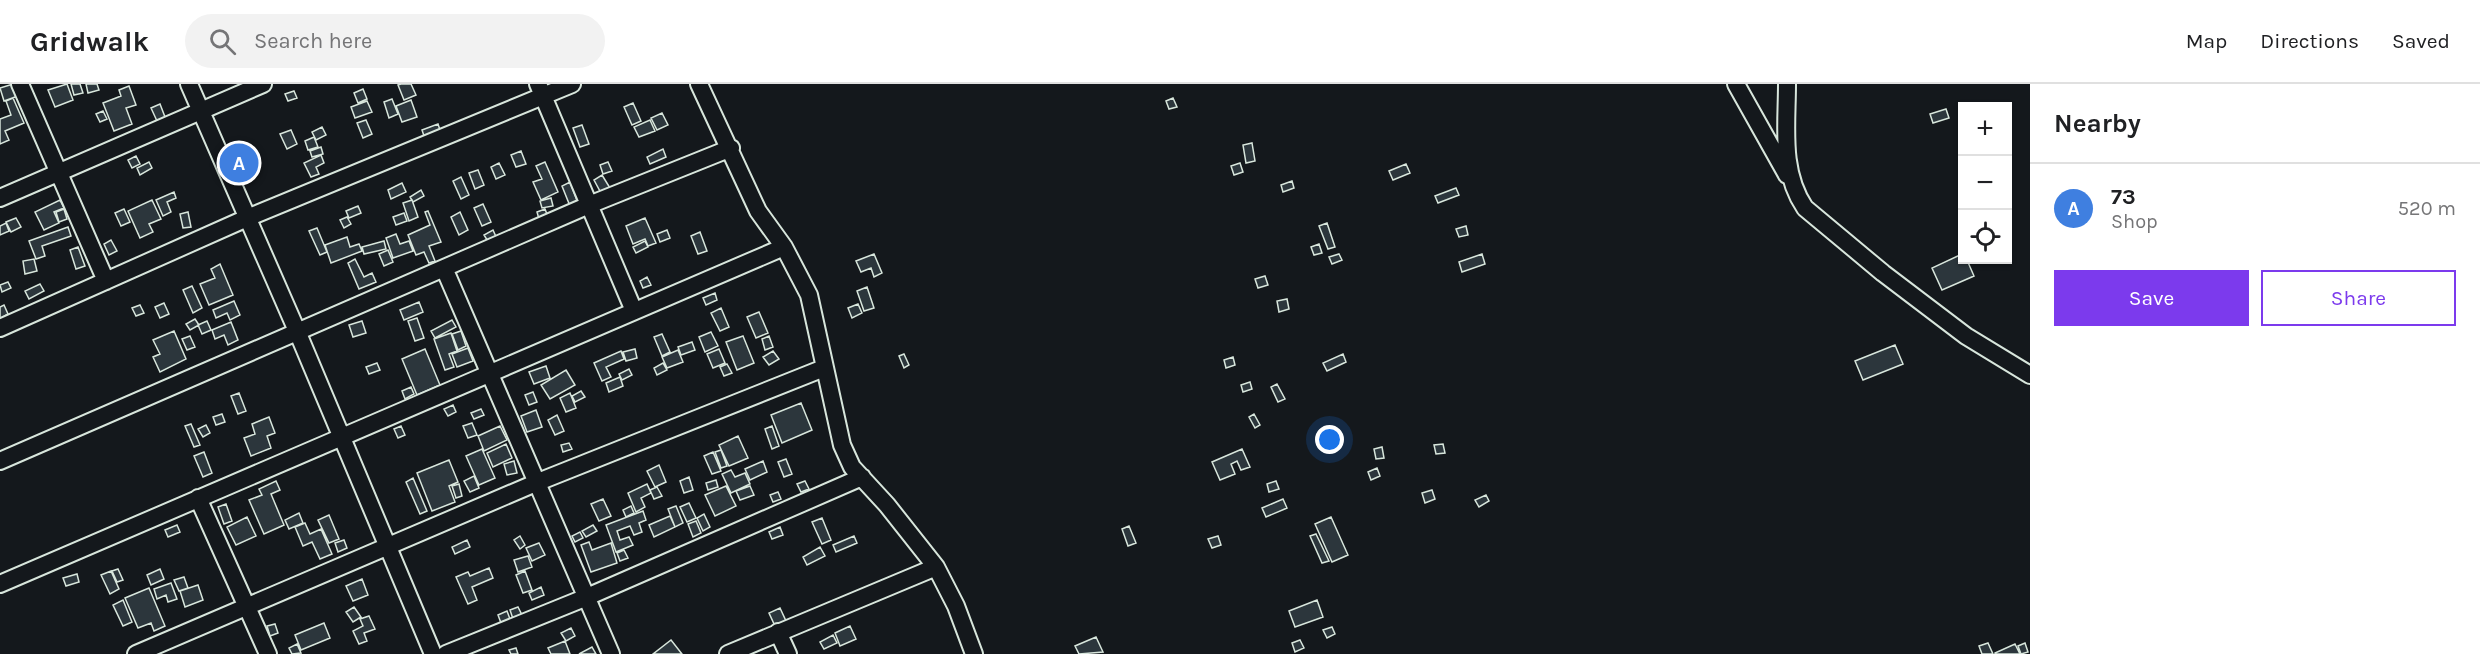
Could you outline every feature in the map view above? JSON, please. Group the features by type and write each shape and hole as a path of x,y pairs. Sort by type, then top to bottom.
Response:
{"street":[{"path":"20,84 106,281"},
{"path":"189,84 434,654"},
{"path":"0,198 263,84"},
{"path":"0,328 540,90 572,84"},
{"path":"699,84 758,211 784,247 809,295 842,445 852,467 936,567 956,606 974,654"},
{"path":"1736,84 1805,208 1819,222 1966,336 2030,375"},
{"path":"1787,84 1787,162 1794,188"},
{"path":"540,90 634,311"},
{"path":"0,461 589,205 730,148"},
{"path":"0,584 784,247"},
{"path":"444,268 611,654"},
{"path":"136,654 538,482 824,368"},
{"path":"446,654 587,597 862,477"},
{"path":"198,498 268,654"},
{"path":"728,654 936,567"},
{"path":"778,632 788,654"}],"building":[{"path":"13,84 18,96 4,101 0,88"},
{"path":"67,84 73,100 55,107 48,90"},
{"path":"71,84 80,84 83,93 74,95"},
{"path":"86,84 97,84 99,90 88,93"},
{"path":"411,84 416,95 404,100 398,85"},
{"path":"129,86 136,105 126,108 132,124 114,131 103,103 121,96 119,90"},
{"path":"363,89 367,99 358,103 354,93"},
{"path":"294,91 297,98 288,101 285,94"},
{"path":"13,98 24,123 5,131 9,140 0,144 0,119 11,115 6,101"},
{"path":"1173,98 1177,107 1169,109 1166,101"},
{"path":"392,99 398,114 389,118 384,102"},
{"path":"411,100 417,117 402,122 396,106"},
{"path":"367,101 372,112 355,118 351,107"},
{"path":"633,103 641,121 632,125 624,107"},
{"path":"160,104 165,117 157,121 151,108"},
{"path":"1946,109 1949,118 1933,123 1930,114"},
{"path":"103,111 107,119 100,122 96,114"},
{"path":"662,113 668,125 657,130 651,118"},
{"path":"366,120 372,134 363,138 357,123"},
{"path":"650,120 655,131 639,137 634,127"},
{"path":"438,124 441,133 425,139 422,130"},
{"path":"582,125 589,144 580,147 573,128"},
{"path":"322,127 326,135 316,140 312,132"},
{"path":"291,130 297,144 287,149 280,134"},
{"path":"314,137 318,147 308,150 305,141"},
{"path":"1252,143 1255,161 1246,163 1243,145"},
{"path":"321,147 323,154 312,157 310,151"},
{"path":"663,149 666,157 650,164 647,157"},
{"path":"521,151 526,164 516,167 511,155"},
{"path":"321,155 324,163 316,167 319,174 311,177 304,163"},
{"path":"136,156 140,164 132,168 128,160"},
{"path":"149,162 152,168 140,175 137,168"},
{"path":"545,162 558,192 541,200 533,182 542,179 536,166"},
{"path":"608,162 612,171 603,174 600,165"},
{"path":"499,163 505,175 496,179 491,167"},
{"path":"1240,163 1243,172 1234,175 1231,166"},
{"path":"1406,164 1410,173 1393,180 1389,171"},
{"path":"478,170 484,185 475,189 469,173"},
{"path":"602,175 610,188 601,193 594,180"},
{"path":"461,177 469,195 461,199 453,181"},
{"path":"1292,181 1294,188 1283,192 1281,185"},
{"path":"570,182 578,203 570,206 562,186"},
{"path":"402,183 406,192 391,199 388,190"},
{"path":"1456,188 1459,195 1438,203 1435,196"},
{"path":"421,190 424,196 413,202 410,197"},
{"path":"174,192 176,198 167,202 171,212 163,216 156,200"},
{"path":"551,198 553,206 542,208 540,201"},
{"path":"60,200 64,208 54,212 59,223 44,230 35,212"},
{"path":"152,200 161,219 149,224 153,232 140,238 128,211"},
{"path":"412,200 418,217 409,221 403,203"},
{"path":"483,204 491,222 482,226 474,208"},
{"path":"358,206 361,213 349,218 346,211"},
{"path":"64,209 67,219 59,222 56,212"},
{"path":"124,209 130,222 121,226 115,213"},
{"path":"545,209 548,217 539,219 537,212"},
{"path":"428,211 441,242 429,246 435,261 429,263 424,252 416,255 408,235 430,225 425,212"},
{"path":"188,212 191,227 183,228 180,214"},
{"path":"460,212 468,230 459,235 451,217"},
{"path":"404,213 407,221 396,225 393,217"},
{"path":"347,217 351,224 344,228 340,220"},
{"path":"16,218 21,227 11,232 6,222"},
{"path":"645,218 656,243 648,246 645,239 633,244 626,226"},
{"path":"6,223 9,231 0,235 0,226"},
{"path":"1327,223 1335,247 1328,249 1319,226"},
{"path":"1466,226 1468,235 1459,237 1456,229"},
{"path":"68,227 71,236 42,246 45,256 36,259 29,241"},
{"path":"317,228 327,252 320,255 309,231"},
{"path":"493,230 497,239 489,243 484,235"},
{"path":"667,230 670,238 660,242 657,234"},
{"path":"700,232 707,251 698,254 691,236"},
{"path":"396,234 400,244 409,241 413,251 393,258 386,238"},
{"path":"347,237 350,247 359,244 362,251 331,263 325,245"},
{"path":"111,240 117,251 109,255 104,244"},
{"path":"384,241 386,249 364,254 362,247"},
{"path":"645,241 648,247 636,253 633,247"},
{"path":"1319,244 1322,253 1314,255 1311,247"},
{"path":"78,247 85,266 76,269 70,250"},
{"path":"388,250 393,262 384,266 379,254"},
{"path":"874,254 882,273 874,277 871,268 861,272 856,261"},
{"path":"1339,254 1342,260 1332,264 1329,257"},
{"path":"1482,254 1485,264 1462,272 1459,262"},
{"path":"1958,256 1958,264 1969,264 1974,276 1942,290 1932,268"},
{"path":"34,259 37,271 25,274 23,261"},
{"path":"355,259 364,277 372,273 376,282 359,289 348,263"},
{"path":"220,264 233,295 209,305 200,284 215,278 211,269"},
{"path":"1265,276 1268,285 1258,288 1255,279"},
{"path":"647,277 651,285 643,288 640,281"},
{"path":"8,282 11,288 2,292 0,285"},
{"path":"40,284 44,291 29,299 25,291"},
{"path":"192,286 202,308 193,313 183,290"},
{"path":"867,287 874,308 864,311 857,291"},
{"path":"715,293 717,300 706,305 703,298"},
{"path":"1287,299 1289,309 1279,312 1277,301"},
{"path":"234,301 240,315 230,320 227,313 216,318 213,310"},
{"path":"419,302 423,312 404,320 400,310"},
{"path":"164,303 169,314 160,318 155,307"},
{"path":"858,304 862,313 852,318 848,308"},
{"path":"4,305 8,314 0,319 0,307"},
{"path":"140,305 144,313 136,316 132,308"},
{"path":"721,308 729,327 720,331 711,313"},
{"path":"759,312 768,333 756,338 747,317"},
{"path":"417,318 424,338 415,341 408,321"},
{"path":"195,319 199,325 190,330 186,324"},
{"path":"452,320 456,327 435,338 431,331"},
{"path":"207,321 211,330 202,334 198,325"},
{"path":"362,321 366,333 353,337 349,325"},
{"path":"231,322 238,340 228,345 224,335 215,339 212,330"},
{"path":"174,331 186,359 160,372 153,357 160,354 153,340"},
{"path":"461,331 466,346 458,350 452,334"},
{"path":"711,332 718,346 705,352 699,337"},
{"path":"451,333 457,351 449,354 454,367 445,370 434,339"},
{"path":"662,334 670,352 662,356 654,337"},
{"path":"190,336 195,347 187,350 182,339"},
{"path":"743,336 754,363 737,370 726,342"},
{"path":"769,336 773,347 765,350 762,339"},
{"path":"692,342 695,350 681,355 678,347"},
{"path":"1895,345 1903,364 1863,380 1855,361"},
{"path":"468,348 473,361 457,367 452,354"},
{"path":"425,349 440,385 417,395 402,359"},
{"path":"635,349 637,358 626,361 623,352"},
{"path":"719,349 725,363 713,368 707,354"},
{"path":"678,350 683,362 667,368 662,357"},
{"path":"621,351 624,359 606,367 611,377 602,381 594,363"},
{"path":"773,351 779,359 769,365 763,357"},
{"path":"904,354 909,365 904,368 899,356"},
{"path":"1343,354 1346,362 1327,371 1323,363"},
{"path":"1233,357 1235,365 1226,368 1224,360"},
{"path":"377,363 380,370 369,374 366,367"},
{"path":"663,363 667,370 657,375 654,368"},
{"path":"727,364 732,373 724,376 720,367"},
{"path":"546,366 550,378 534,384 529,372"},
{"path":"629,369 632,375 622,380 619,374"},
{"path":"566,370 575,385 550,399 541,385"},
{"path":"620,377 623,386 609,392 606,383"},
{"path":"1250,382 1252,389 1243,392 1241,385"},
{"path":"1277,384 1285,399 1278,402 1271,387"},
{"path":"411,387 414,394 405,399 402,391"},
{"path":"581,391 585,397 575,402 572,396"},
{"path":"533,392 537,402 529,405 525,395"},
{"path":"239,393 246,411 238,414 231,396"},
{"path":"570,393 576,408 566,412 560,398"},
{"path":"801,403 812,430 782,443 771,415"},
{"path":"453,405 456,412 448,416 444,409"},
{"path":"481,409 484,415 474,419 471,413"},
{"path":"536,410 542,427 527,432 521,416"},
{"path":"222,414 225,422 216,425 213,417"},
{"path":"1254,414 1260,425 1255,428 1249,417"},
{"path":"557,415 564,431 555,435 548,420"},
{"path":"269,417 275,433 267,436 271,448 251,456 244,438 255,434 252,424"},
{"path":"472,423 477,435 468,438 463,426"},
{"path":"191,424 200,445 194,447 185,426"},
{"path":"206,425 210,433 203,437 198,429"},
{"path":"401,426 405,435 398,438 394,429"},
{"path":"500,426 507,440 484,451 478,436"},
{"path":"772,426 779,446 772,449 765,429"},
{"path":"738,436 748,458 729,466 719,445"},
{"path":"569,443 572,449 563,452 561,445"},
{"path":"506,444 512,458 493,467 487,453"},
{"path":"1443,444 1445,453 1436,454 1434,445"},
{"path":"1382,447 1384,458 1376,459 1374,449"},
{"path":"482,449 495,478 479,485 466,456"},
{"path":"1242,449 1250,467 1241,470 1237,461 1231,464 1235,474 1220,480 1212,462"},
{"path":"721,450 727,466 721,468 715,452"},
{"path":"204,452 212,473 203,477 194,456"},
{"path":"713,452 721,471 712,474 704,456"},
{"path":"786,459 792,474 784,477 778,462"},
{"path":"449,460 458,482 449,486 455,502 432,511 417,473"},
{"path":"514,461 517,473 507,475 504,464"},
{"path":"763,461 767,472 750,480 745,469"},
{"path":"659,465 666,482 655,487 647,471"},
{"path":"1377,468 1380,476 1371,480 1368,472"},
{"path":"731,470 735,477 745,473 750,484 731,493 722,474"},
{"path":"474,476 479,488 470,492 464,481"},
{"path":"689,477 693,490 684,493 680,481"},
{"path":"413,478 427,511 420,514 406,482"},
{"path":"716,480 718,487 708,490 706,483"},
{"path":"276,481 280,490 271,494 284,525 264,534 249,500 262,495 259,489"},
{"path":"805,481 809,489 801,492 797,484"},
{"path":"1276,481 1279,489 1269,492 1267,484"},
{"path":"459,484 462,496 456,498 452,486"},
{"path":"647,484 651,493 641,498 645,507 636,512 628,493"},
{"path":"726,486 736,506 715,516 705,495"},
{"path":"750,486 754,495 740,500 736,491"},
{"path":"657,487 662,496 654,499 650,490"},
{"path":"1432,490 1435,499 1425,503 1422,493"},
{"path":"778,492 781,499 773,502 770,495"},
{"path":"1486,495 1489,501 1479,507 1475,500"},
{"path":"603,499 611,516 599,521 591,504"},
{"path":"1283,499 1287,508 1266,517 1262,508"},
{"path":"689,503 696,518 687,522 680,507"},
{"path":"226,504 232,521 224,524 218,507"},
{"path":"631,506 634,513 626,517 623,510"},
{"path":"676,506 683,523 675,527 668,509"},
{"path":"643,511 646,520 639,523 642,532 634,535 630,526 617,531 620,540 629,537 633,545 616,552 606,525"},
{"path":"299,513 303,523 289,529 285,520"},
{"path":"704,514 710,527 703,531 697,518"},
{"path":"329,515 339,539 329,543 318,520"},
{"path":"670,516 675,527 654,537 649,525"},
{"path":"247,517 256,536 236,545 227,527"},
{"path":"1331,517 1348,555 1332,562 1315,524"},
{"path":"822,518 831,540 822,544 812,522"},
{"path":"696,521 701,533 693,537 688,524"},
{"path":"305,523 310,534 321,529 332,554 320,559 312,542 303,546 295,527"},
{"path":"177,525 180,532 168,537 165,530"},
{"path":"593,525 597,531 586,537 582,531"},
{"path":"1129,526 1136,543 1128,546 1122,529"},
{"path":"780,527 783,535 772,539 769,532"},
{"path":"580,532 583,538 575,542 572,536"},
{"path":"1316,534 1329,561 1322,563 1310,536"},
{"path":"520,536 525,545 520,549 514,540"},
{"path":"854,536 857,543 836,552 833,545"},
{"path":"1218,536 1221,545 1212,548 1208,539"},
{"path":"344,540 347,548 338,552 335,543"},
{"path":"467,540 470,547 455,554 452,547"},
{"path":"589,542 592,550 611,543 617,563 591,572 581,545"},
{"path":"539,543 545,555 532,561 526,548"},
{"path":"820,547 825,556 807,565 803,557"},
{"path":"624,550 628,558 620,561 617,553"},
{"path":"528,556 532,567 518,572 514,560"},
{"path":"489,568 493,578 472,587 477,600 468,604 456,577 468,572 470,576"},
{"path":"118,569 123,580 117,582 112,571"},
{"path":"160,569 164,579 151,585 147,575"},
{"path":"111,571 119,589 110,594 101,575"},
{"path":"525,571 532,590 523,593 516,575"},
{"path":"77,574 79,582 66,586 63,578"},
{"path":"184,577 188,588 179,591 174,580"},
{"path":"362,579 368,595 353,601 346,586"},
{"path":"171,583 177,599 168,602 166,595 157,599 154,589"},
{"path":"198,585 203,600 185,607 180,591"},
{"path":"541,587 544,595 532,600 529,593"},
{"path":"149,588 165,626 154,631 151,623 138,628 125,598"},
{"path":"123,600 132,622 123,626 113,605"},
{"path":"1317,600 1323,617 1295,627 1289,611"},
{"path":"354,607 361,617 353,622 346,612"},
{"path":"518,607 522,615 513,619 510,610"},
{"path":"780,608 786,621 775,626 769,613"},
{"path":"507,611 510,619 501,623 498,615"},
{"path":"369,616 375,629 364,633 367,641 359,644 353,631 363,626 360,619"},
{"path":"324,623 330,638 301,650 295,635"},
{"path":"275,624 278,633 270,636 267,626"},
{"path":"850,626 856,639 840,646 835,633"},
{"path":"1332,627 1335,634 1327,638 1323,630"},
{"path":"571,628 575,636 566,641 561,633"},
{"path":"833,635 837,643 824,649 820,642"},
{"path":"1096,637 1103,652 1079,654 1075,646"},
{"path":"671,640 682,654 653,654"},
{"path":"1300,640 1304,648 1295,652 1292,643"},
{"path":"565,641 570,654 551,654 548,648"},
{"path":"1988,643 1993,654 1982,654 1979,646"},
{"path":"2025,643 2028,652 2021,654 2018,646"},
{"path":"297,644 301,653 292,654 289,648"},
{"path":"2015,644 2020,654 1995,654 1995,653"},
{"path":"592,647 596,654 579,654"},
{"path":"516,648 518,654 511,654 509,650"}],"place":[{"name":"73","path":"239,163"}]}
